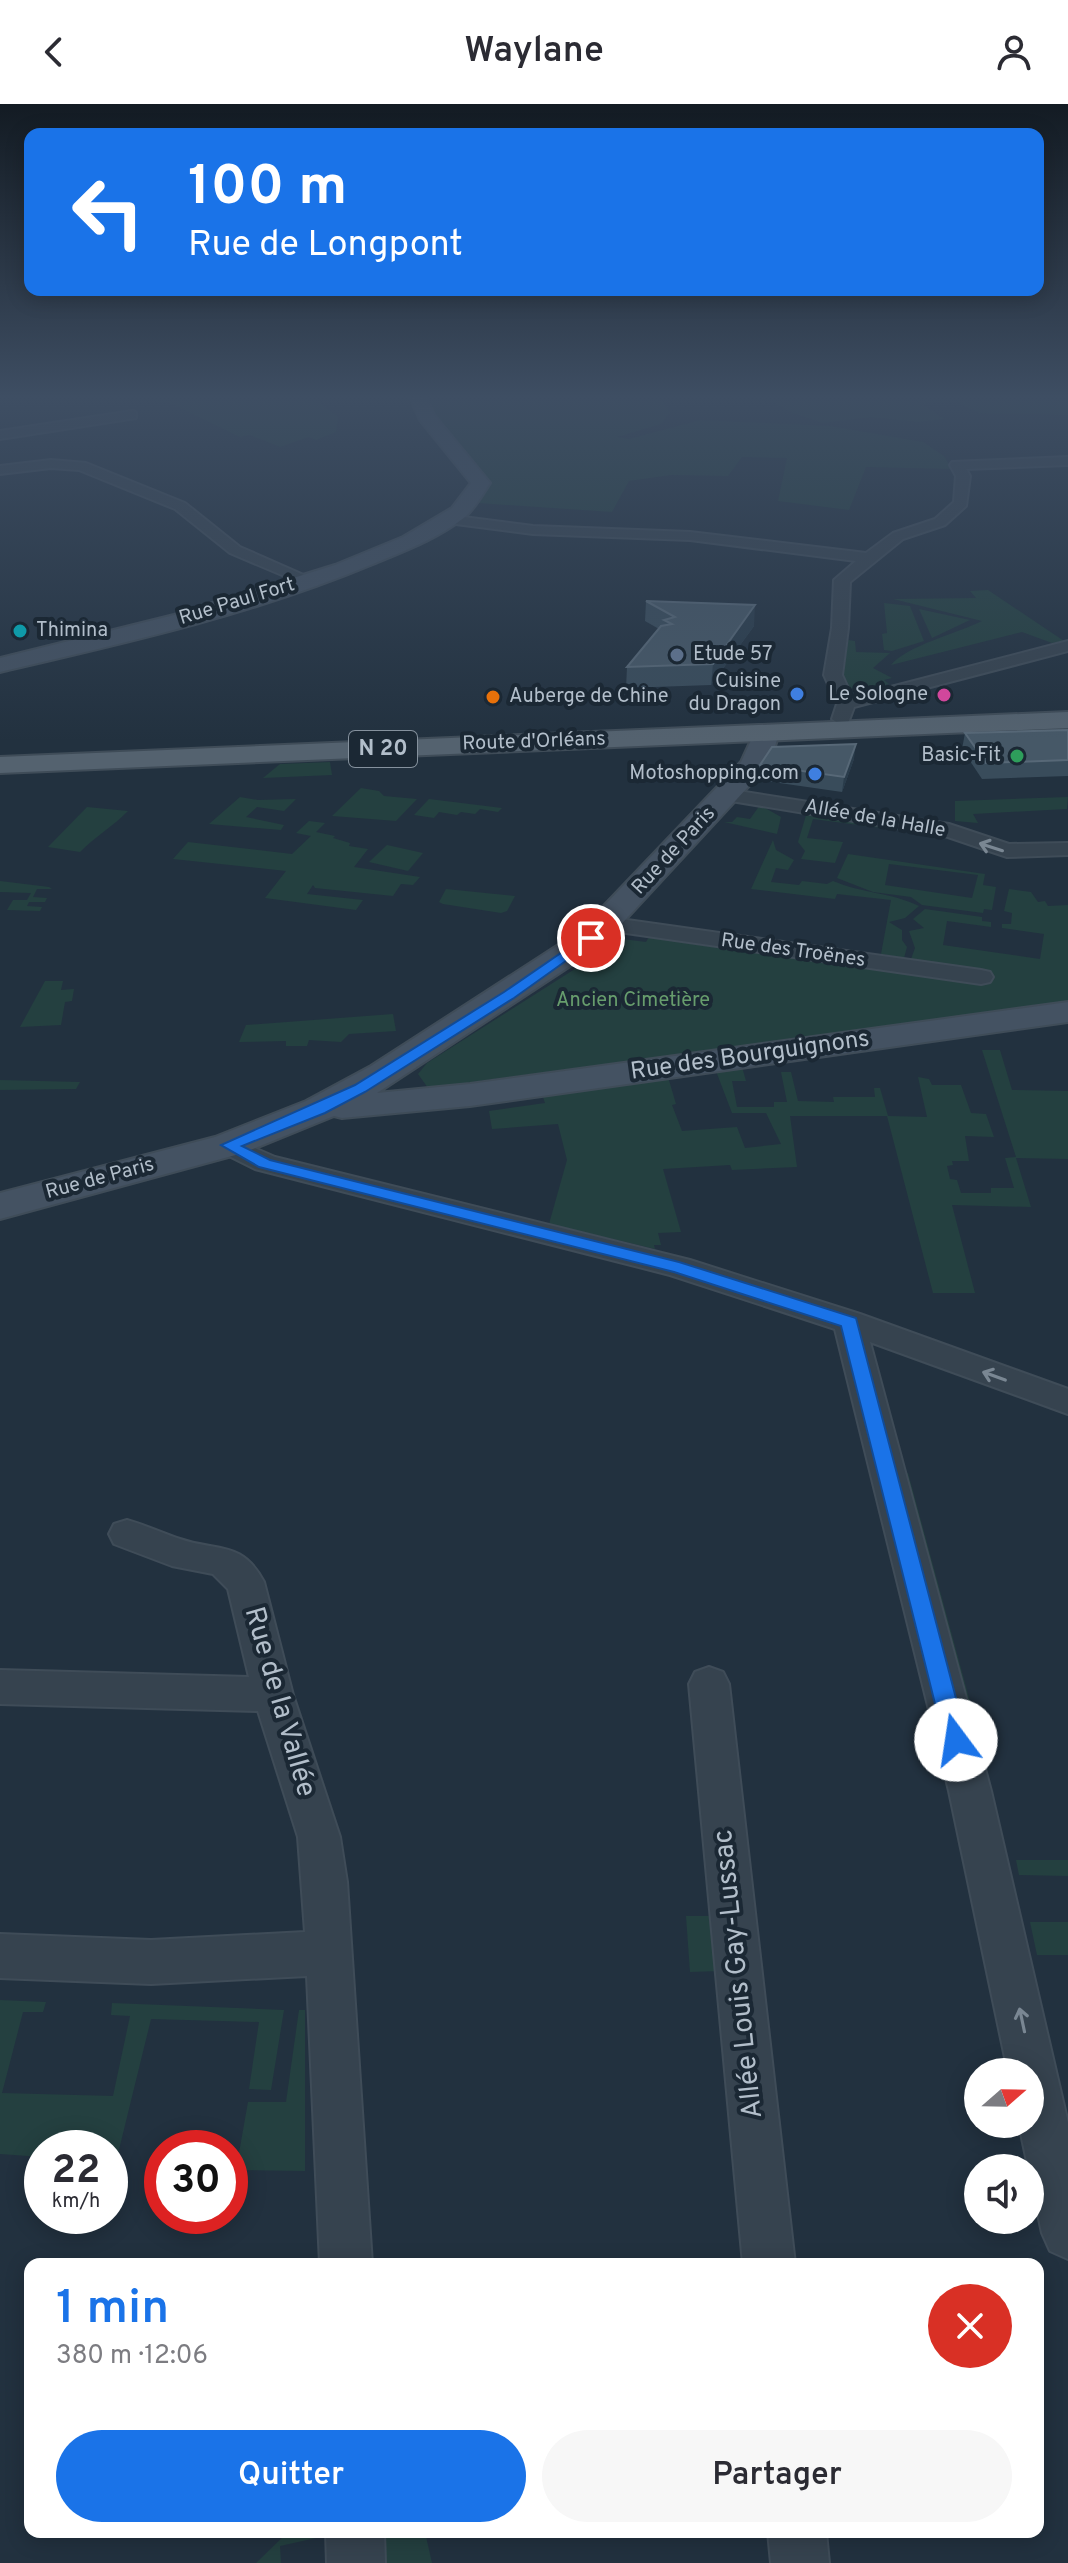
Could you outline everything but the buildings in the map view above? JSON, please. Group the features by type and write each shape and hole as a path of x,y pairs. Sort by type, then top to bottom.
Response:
{"main road":[{"name":"Route d'Orléans","path":"0,751 844,711 1068,710"},
{"name":"Route d'Orléans","path":"0,765 1068,720"}],"street":[{"path":"187,512 235,550 307,580"},
{"name":"Rue Paul Fort","path":"0,665 159,627 307,580 387,553 458,512"},
{"path":"951,512 940,522 898,536 867,558 840,584 841,624 833,675 844,711 1068,646"},
{"path":"448,519 533,530 690,536 867,558"},
{"name":"Rue de Paris","path":"0,1206 229,1145 319,1109 384,1074 568,956 606,924 726,795 760,753 766,733"},
{"name":"Allée de la Halle","path":"726,795 949,830 1007,851 1068,849"},
{"name":"Rue des Troënes","path":"606,924 981,977"},
{"name":"Rue des Bourguignons","path":"319,1109 431,1099 1068,1012"},
{"path":"384,1074 431,1099"},
{"path":"229,1145 265,1163 679,1267 849,1322 1068,1402"},
{"path":"849,1322 970,1791 1068,2233"},
{"name":"Rue de la Vallée","path":"127,1534 152,1541 172,1552 224,1561 245,1582 273,1695 319,1837 325,1882 346,2258"},
{"name":"Allée Louis Gay-Lussac","path":"709,1684 768,2258"},
{"path":"0,1687 273,1695"},
{"path":"0,1956 151,1962 329,1953"},
{"path":"355,2538 356,2563"},
{"path":"798,2538 800,2563"}],"green space":[{"path":"988,590 1064,641 1052,643 1022,632 891,665 920,646 982,621 893,599 976,598 970,591"},
{"path":"884,603 910,606 924,641 892,651 884,650 882,634 887,633"},
{"path":"919,609 970,620 932,638"},
{"path":"848,640 855,641 856,652 890,653 873,668 892,678 884,680 889,684 862,690 848,688 842,670"},
{"path":"330,762 332,775 263,778 280,764"},
{"path":"361,788 379,791 384,796 417,799 396,821 332,816"},
{"path":"240,797 296,799 284,811 257,807 246,817 284,825 281,830 209,824"},
{"path":"1068,797 1067,809 973,814 978,823 955,821 955,801"},
{"path":"429,799 502,808 498,812 480,809 475,814 439,812 434,818 414,815"},
{"path":"760,805 781,817 777,834 724,822 732,822 737,817 750,819"},
{"path":"87,807 128,811 80,852 48,847"},
{"path":"807,812 897,827 896,830 813,819 807,838 843,842 835,863 801,859 805,851 798,842"},
{"path":"309,821 325,823 316,832 335,836 333,838 350,843 349,846 368,849 354,867 420,877 413,885 401,884 393,896 315,888 313,885 307,894 363,900 356,910 265,898 286,871 173,859 188,842 292,854 311,836 296,833"},
{"path":"773,840 776,850 794,860 788,870 776,868 771,882 799,885 802,881 827,884 833,881 919,906 905,918 889,922 902,930 902,940 907,947 904,958 881,954 891,900 837,894 835,899 751,889"},
{"path":"387,845 423,853 408,871 369,862"},
{"path":"848,854 985,874 983,885 996,887 992,910 984,909 983,913 922,905 911,897 873,892 837,878","holes":["889,864 978,875 972,898 885,885"]},
{"path":"0,881 52,889 37,889 33,897 47,898 45,902 29,902 27,906 42,907 40,911 7,910 13,900 27,900 31,893 0,892"},
{"path":"446,889 515,896 507,911 501,913 443,904 439,902"},
{"name":"Ancien Cimetière","path":"1009,889 1031,892 1038,902 1045,901 1048,906 1068,905 1068,1002 428,1088 418,1074 427,1063 622,939 646,942 649,937 894,971 981,970 911,959 915,948 909,931 924,928 913,919 925,909 982,917 982,921 991,922 991,927 947,921 943,945 1040,959 1044,934 1002,928 1002,924 1011,924 1012,913 1004,911"},
{"path":"45,981 63,981 61,990 74,989 72,1001 65,1002 61,1025 20,1027"},
{"path":"393,1014 396,1031 349,1034 341,1042 309,1040 307,1046 286,1046 286,1041 239,1042 246,1025"},
{"path":"982,1050 1000,1050 1012,1090 1068,1091 1068,1159 1016,1158 1031,1207 952,1205 975,1293 933,1293 887,1116 790,1116 797,1167 732,1170 730,1165 663,1169 681,1232 658,1233 661,1245 654,1245 655,1249 549,1224 567,1160 558,1124 492,1129 489,1111 545,1103 542,1094 668,1077 676,1104 672,1105 682,1131 737,1127 745,1148 781,1144 766,1113 732,1113 716,1071 742,1067 746,1081 732,1081 737,1107 774,1107 774,1102 787,1102 781,1072 791,1072 798,1101 834,1102 833,1097 875,1097 874,1088 880,1088 888,1116 927,1117 918,1077 929,1079 932,1085 961,1085 971,1113 986,1114 994,1137 965,1136 969,1161 952,1161 953,1165 947,1166 950,1179 957,1180 961,1193 991,1193 991,1188 1014,1188 1005,1158 1016,1157"},
{"path":"0,1080 80,1082 76,1089 0,1090"},
{"path":"908,1473 982,1746 967,1746 896,1474"},
{"path":"1016,1860 1068,1860 1068,1876 1019,1875"},
{"path":"686,1916 715,1916 720,1971 690,1972"},
{"path":"1030,1922 1068,1922 1068,1955 1037,1955"},
{"path":"0,2000 46,2002 43,2012 23,2012 2,2093 113,2096 130,2016 111,2015 112,2003 284,2010 271,2090 249,2089 259,2022 151,2019 124,2130 24,2130 24,2156 0,2154"},
{"path":"299,2010 305,2010 305,2171 248,2170 248,2130 243,2130 248,2102 286,2102"},
{"path":"282,2538 316,2538 280,2546 281,2563 256,2563"},
{"path":"374,2538 426,2538 432,2563 378,2563"}],"place":[{"name":"Thimina","path":"20,631"},
{"name":"Etude 57","path":"677,655"},
{"name":"Cuisine du Dragon","path":"797,694"},
{"name":"Le Sologne","path":"944,695"},
{"name":"Auberge de Chine","path":"493,697"},
{"name":"Basic-Fit","path":"1017,756"},
{"name":"Motoshopping.com","path":"815,774"}],"route":[{"path":"591,938 509,995 360,1088 319,1109 229,1145 246,1157 265,1163 679,1267 849,1322 956,1740"}]}
